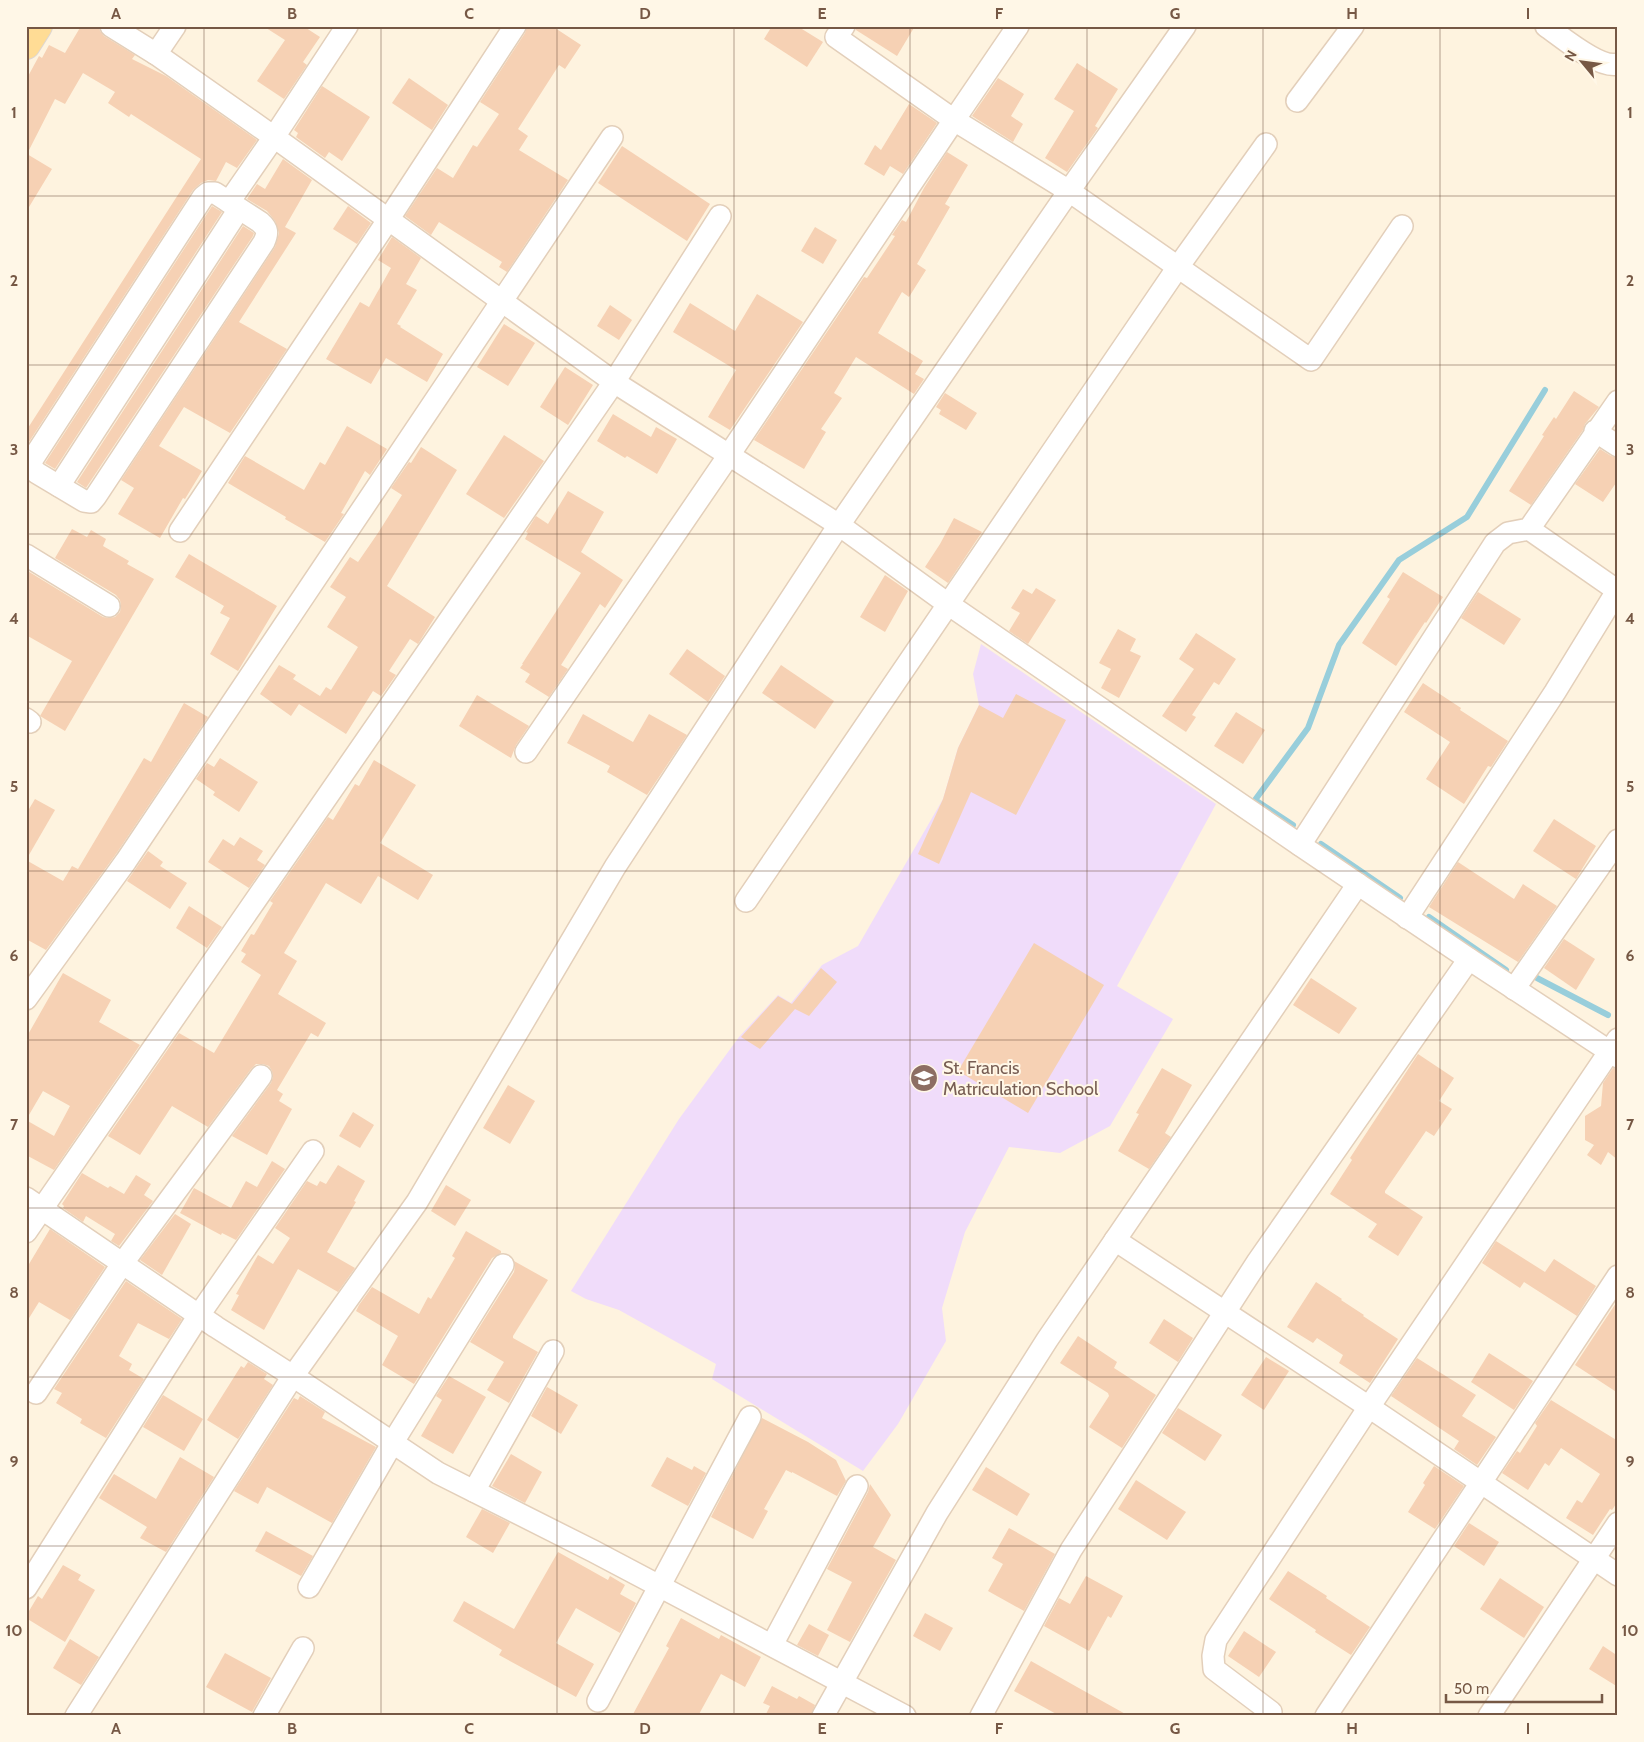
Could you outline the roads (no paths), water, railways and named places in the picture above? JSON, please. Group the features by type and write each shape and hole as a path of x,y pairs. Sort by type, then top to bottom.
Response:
{"main road":[{"path":"26,46 38,26"}],"street":[{"path":"111,26 156,54 274,137 614,382 839,525 948,604 1514,989 1615,1049 1369,1407 1216,1640 1213,1656 1214,1669 1273,1714"},
{"path":"156,54 175,26"},
{"path":"59,486 234,205 274,137 347,26"},
{"path":"180,530 388,220 515,26"},
{"path":"526,752 1018,26"},
{"path":"76,1716 293,1376 417,1202 615,867 839,525 1185,26"},
{"path":"1297,100 1352,26"},
{"path":"1546,26 1591,57 1612,66 1618,64"},
{"path":"834,30 954,120 1069,191 1311,360 1402,226"},
{"path":"26,999 126,861 612,136"},
{"path":"746,901 1178,268 1266,144"},
{"path":"208,193 215,193 266,227 267,233 264,242 91,502 84,501 37,473 29,460 208,193"},
{"path":"26,1232 34,1203 614,382 720,216"},
{"path":"1300,845 1494,543 1508,533 1529,528 1595,431 1618,401"},
{"path":"1595,431 1618,446"},
{"path":"1408,918 1555,692 1617,591 1529,528"},
{"path":"26,555 109,606"},
{"path":"1514,989 1618,840"},
{"path":"823,1716 937,1513 1047,1340 1358,884"},
{"path":"981,1716 1071,1550 1258,1261 1469,959"},
{"path":"36,1393 122,1264 261,1076"},
{"path":"26,1588 199,1315 313,1151"},
{"path":"34,1203 122,1264 438,1473 660,1586 905,1716"},
{"path":"1115,1240 1369,1407 1618,1575"},
{"path":"309,1588 393,1442 502,1265"},
{"path":"1326,1716 1618,1276"},
{"path":"474,1491 553,1351"},
{"path":"598,1701 750,1417"},
{"path":"772,1645 857,1486"},
{"path":"1489,1716 1618,1523"},
{"path":"264,1716 303,1648"}],"waterway":[{"path":"1293,825 1255,800 1308,728 1339,645 1399,560 1467,517 1545,390"},
{"path":"1321,844 1400,898"},
{"path":"1429,917 1506,970"},
{"path":"1537,978 1608,1015"}],"place":[{"name":"St. Francis Matriculation School","path":"924,1078"}]}
